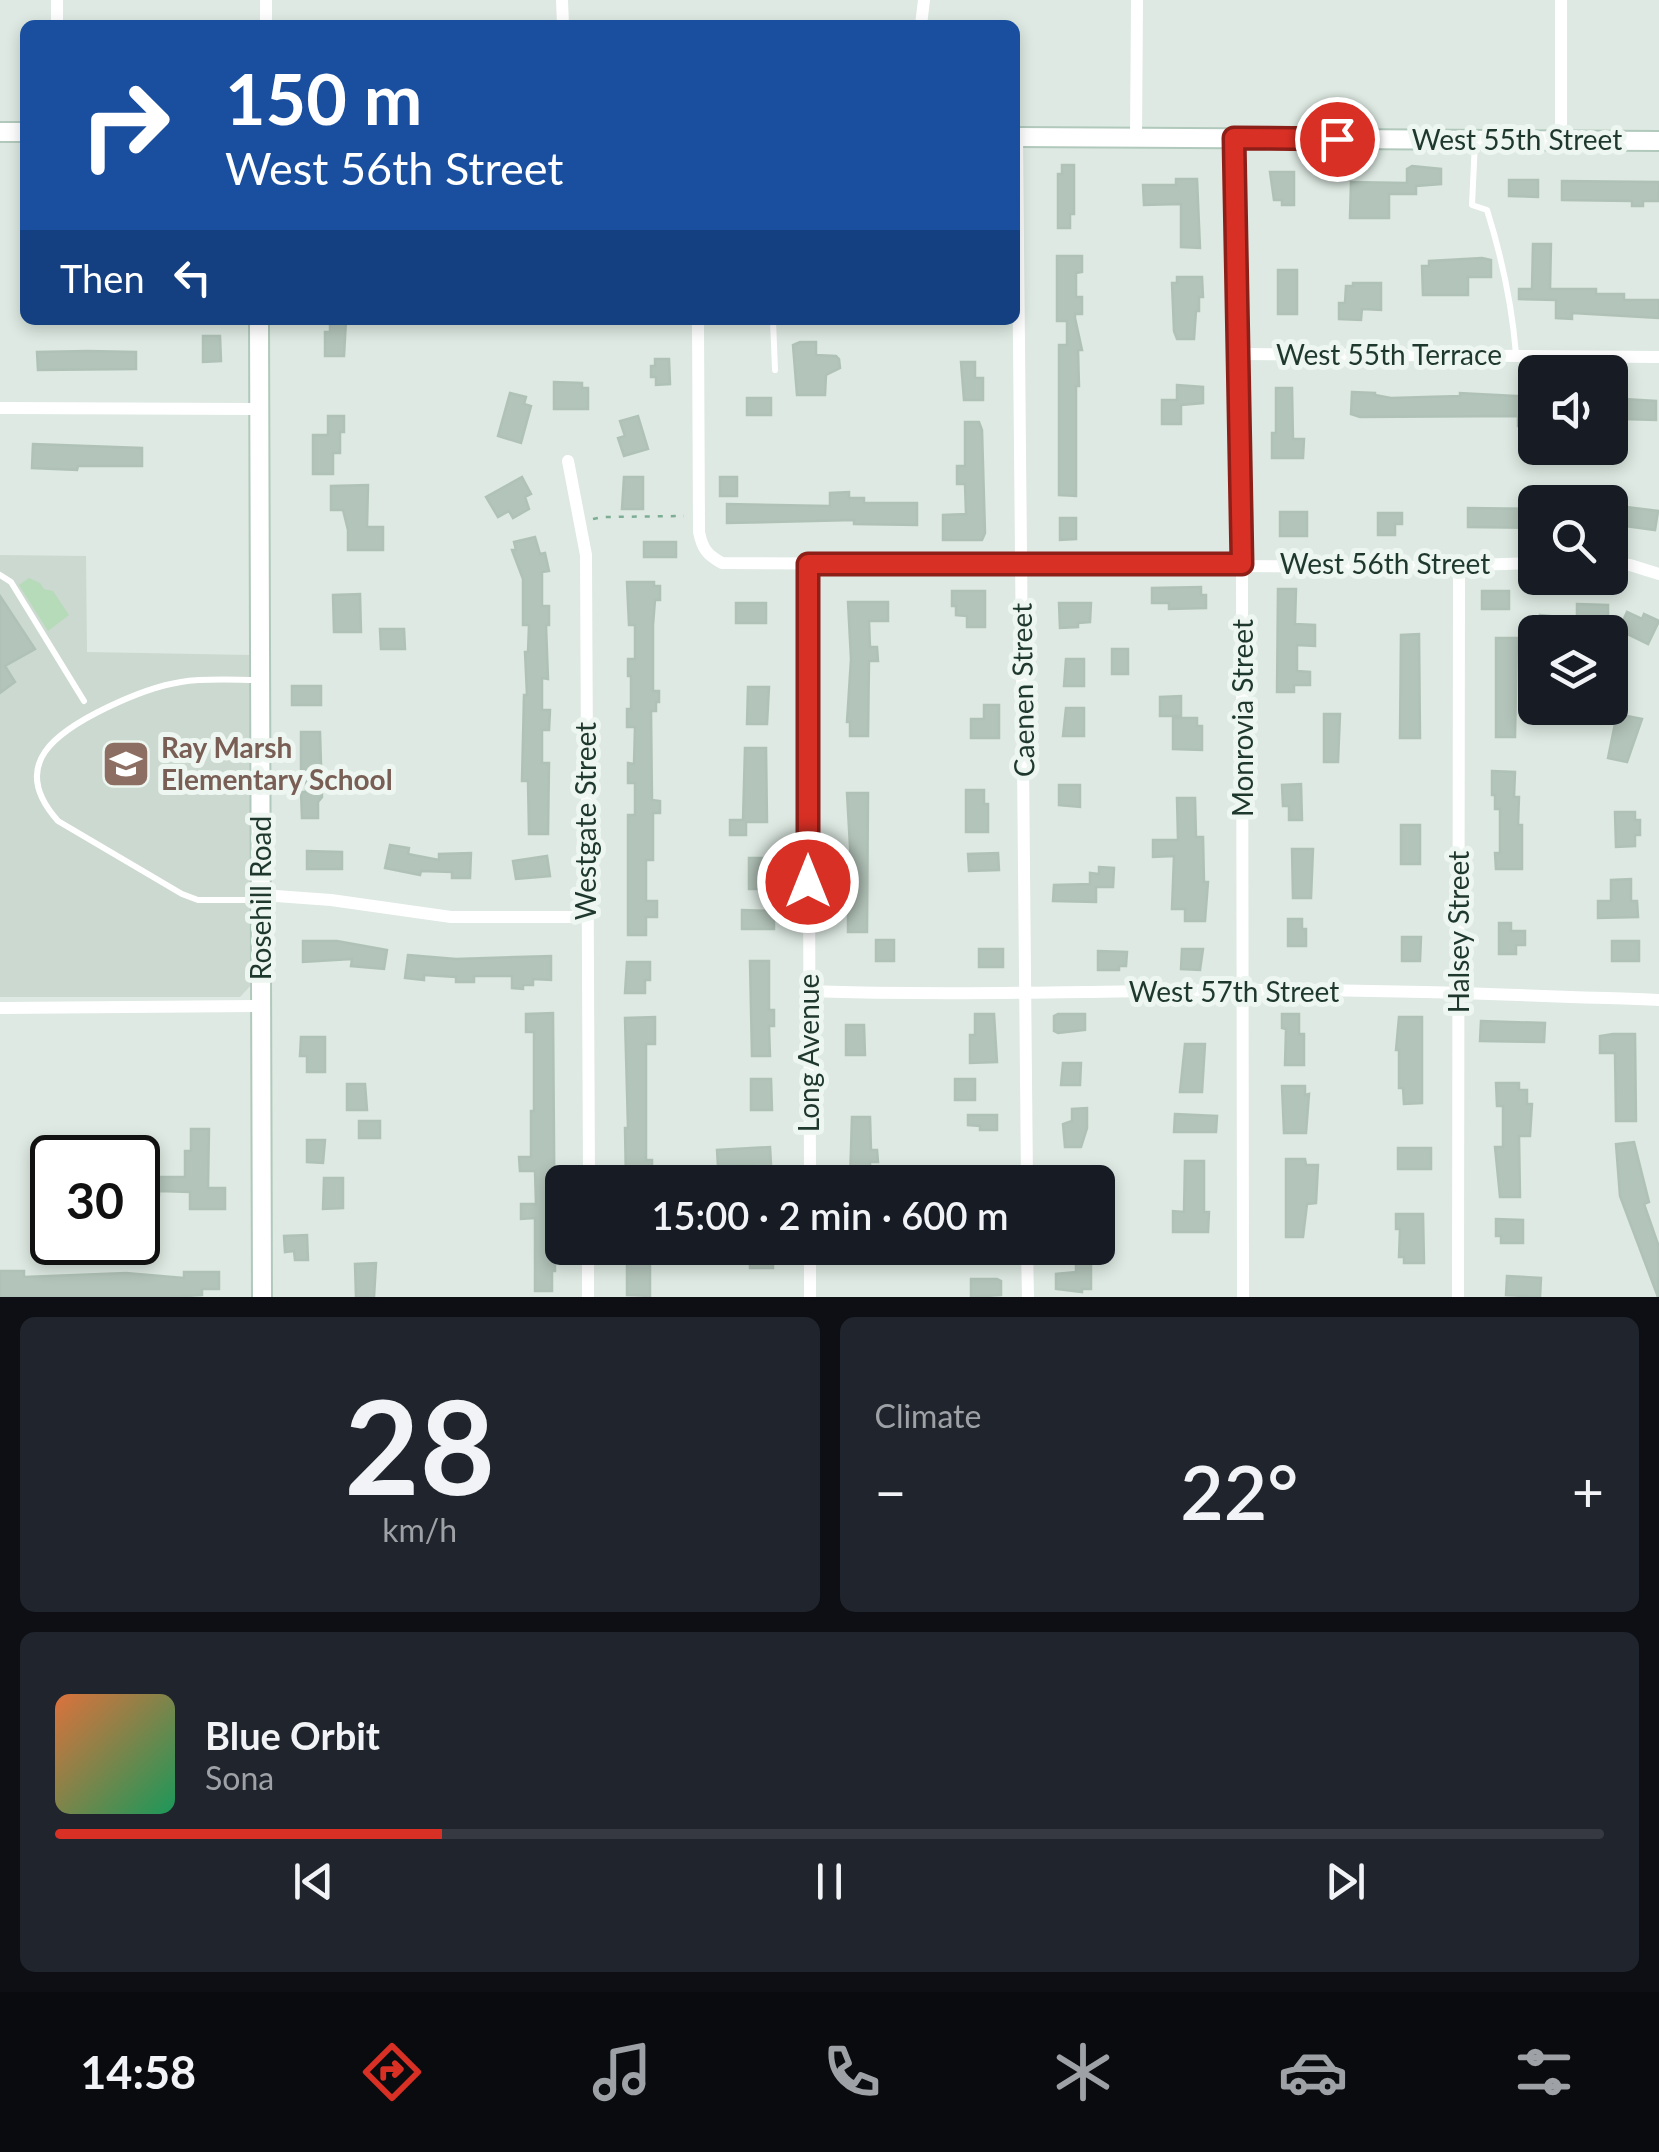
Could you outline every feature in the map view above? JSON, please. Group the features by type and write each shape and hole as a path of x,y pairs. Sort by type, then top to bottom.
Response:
{"street":[{"path":"1136,138 1137,0"},
{"path":"1561,0 1561,140"},
{"name":"West 55th Street","path":"1020,137 1659,141"},
{"name":"Monrovia Street","path":"1234,138 1242,564 1243,1297"},
{"name":"Rosehill Road","path":"260,325 262,1297"},
{"path":"698,325 699,521"},
{"name":"Caenen Street","path":"1018,325 1027,1165"},
{"name":"West 55th Terrace","path":"1238,354 1659,357"},
{"path":"0,408 258,408"},
{"name":"Westgate Street","path":"568,462 586,554 588,1165"},
{"name":"West 56th Street","path":"699,521 702,546 710,557 722,563 1458,567 1518,564"},
{"name":"Long Avenue","path":"808,564 810,1165"},
{"path":"1628,564 1659,574"},
{"name":"Halsey Street","path":"1458,567 1458,1297"},
{"path":"262,898 330,900 452,917 586,917"},
{"name":"West 57th Street","path":"809,991 1459,992 1659,1000"},
{"path":"0,1008 262,1006"},
{"path":"588,1265 588,1297"},
{"path":"810,1265 810,1297"},
{"path":"1028,1265 1028,1297"}],"lane":[{"path":"1475,140 1472,205 1487,210 1494,233 1512,308 1516,356"},
{"path":"774,325 775,370"},
{"path":"0,575 11,582 84,701"},
{"path":"259,680 158,686 124,699 62,731 47,747 40,763 39,781 46,807 58,821 182,894 198,900 262,898"}],"path":[{"path":"594,520 602,516 689,516 699,521"}],"shaded area":[{"name":"Ray Marsh Elementary School","path":"0,555 86,556 87,652 251,655 253,983 240,997 0,997"}],"green space":[{"path":"29,578 53,591 69,615 48,631 19,585"}],"building":[{"path":"1062,165 1074,165 1074,214 1070,214 1070,228 1058,228 1058,174 1062,174"},
{"path":"1407,169 1441,169 1441,184 1416,186 1416,194 1389,194 1389,218 1350,218 1351,182 1407,183"},
{"path":"1270,172 1294,172 1294,205 1274,200"},
{"path":"1176,179 1197,179 1200,248 1181,247 1181,204 1144,205 1143,185 1176,185"},
{"path":"1509,180 1538,180 1538,197 1509,196"},
{"path":"1562,181 1659,182 1659,201 1632,206 1632,201 1562,200"},
{"path":"1533,244 1551,244 1550,289 1596,289 1596,294 1624,294 1624,300 1659,300 1659,318 1572,313 1572,319 1556,318 1556,300 1519,299 1519,289 1532,289"},
{"path":"1057,256 1082,256 1082,272 1076,273 1076,297 1082,297 1082,314 1075,314 1075,318 1082,350 1078,350 1076,386 1076,496 1059,495 1059,345 1067,345 1067,321 1057,321"},
{"path":"1491,260 1491,277 1468,277 1468,295 1423,295 1422,266 1429,266 1429,261"},
{"path":"1278,270 1297,270 1297,314 1278,314"},
{"path":"1177,277 1202,277 1203,297 1199,297 1196,311 1194,339 1177,339 1174,331 1172,283 1177,283"},
{"path":"1381,283 1381,310 1362,309 1361,320 1339,319 1339,303 1345,303 1346,286"},
{"path":"330,325 346,325 344,356 325,356 325,332 330,332"},
{"path":"203,336 220,336 221,361 203,362"},
{"path":"816,342 816,355 839,359 840,368 826,375 825,395 797,395 793,345"},
{"path":"37,352 136,352 136,369 38,370"},
{"path":"655,359 669,359 670,384 656,385 656,377 651,377"},
{"path":"961,362 975,362 975,378 983,378 983,400 964,400"},
{"path":"554,382 582,383 582,388 588,388 588,409 554,409"},
{"path":"1177,385 1203,387 1203,403 1181,405 1181,424 1162,424 1162,400 1177,400"},
{"path":"1276,388 1292,388 1293,439 1304,439 1303,458 1272,458"},
{"path":"1352,392 1391,398 1460,393 1518,396 1518,416 1351,414"},
{"path":"510,393 526,397 524,404 531,406 521,443 498,436"},
{"path":"747,398 771,398 771,415 747,415"},
{"path":"1628,399 1656,401 1656,420 1628,419"},
{"path":"328,416 344,416 340,453 333,453 333,474 313,474 313,435 328,435"},
{"path":"638,416 648,449 624,456 618,438 625,436 620,421"},
{"path":"965,422 979,422 982,430 985,533 982,540 943,540 943,515 966,514 965,484 957,484 957,466 965,466"},
{"path":"33,444 142,448 142,466 32,468"},
{"path":"522,477 531,494 525,497 529,509 513,518 509,511 498,517 486,497"},
{"path":"624,477 643,477 643,509 622,509"},
{"path":"720,477 737,477 737,496 720,496"},
{"path":"368,485 367,527 383,527 383,550 348,550 343,510 331,510 331,486"},
{"path":"849,492 849,498 864,498 864,503 917,503 917,525 854,524 854,520 727,523 727,504 830,506 830,493"},
{"path":"1628,507 1658,511 1655,530 1628,526"},
{"path":"1468,508 1518,509 1518,528 1468,527"},
{"path":"1280,512 1307,512 1307,536 1280,536"},
{"path":"1378,513 1402,513 1402,524 1395,524 1395,535 1378,535"},
{"path":"1060,518 1076,518 1076,539 1060,540"},
{"path":"535,537 540,554 545,553 549,571 542,572 542,606 549,606 548,679 542,678 542,710 550,710 549,730 542,730 542,763 549,763 548,834 529,834 528,781 522,781 529,625 523,625 523,579 512,550 516,550 514,542"},
{"path":"644,542 676,542 676,557 644,557"},
{"path":"627,582 654,582 654,586 660,586 653,625 653,691 659,691 659,702 656,711 651,711 652,800 660,801 660,813 653,813 653,860 646,860 646,901 657,901 657,917 646,917 646,935 628,935 628,815 635,815 635,783 628,783 628,763 634,764 635,727 627,727 627,709 631,709 628,659 635,659 635,625 629,625"},
{"path":"1201,587 1201,595 1206,595 1206,608 1169,609 1169,603 1152,603 1152,588"},
{"path":"1278,589 1296,589 1295,624 1315,625 1315,646 1297,645 1297,671 1310,672 1310,685 1294,685 1294,692 1277,692"},
{"path":"952,591 985,591 985,627 967,627 967,616 956,615"},
{"path":"1482,591 1509,591 1509,609 1482,609"},
{"path":"360,594 361,632 334,632 333,595"},
{"path":"0,596 35,649 5,666 15,682 0,693"},
{"path":"848,602 888,602 888,621 869,621 870,647 877,647 878,661 869,661 868,736 850,736 847,722 851,659"},
{"path":"736,603 766,603 766,623 736,623"},
{"path":"1059,603 1091,603 1090,622 1060,628"},
{"path":"1577,604 1608,605 1608,615 1577,615"},
{"path":"1627,612 1642,619 1644,614 1659,621 1648,644 1628,634"},
{"path":"380,629 404,629 405,649 381,649"},
{"path":"1419,634 1420,738 1400,738 1401,635"},
{"path":"1496,638 1517,638 1515,737 1496,737"},
{"path":"1112,649 1128,649 1128,674 1112,674"},
{"path":"1066,659 1084,659 1084,686 1064,686"},
{"path":"292,686 321,686 321,705 292,705"},
{"path":"748,687 769,687 767,724 747,724"},
{"path":"1181,696 1181,716 1160,716 1160,697"},
{"path":"984,705 999,705 999,738 971,738 971,719 984,719"},
{"path":"1066,708 1084,708 1084,736 1063,736"},
{"path":"1324,714 1340,714 1338,762 1324,762"},
{"path":"1628,716 1642,719 1627,762 1608,758 1615,725 1628,725"},
{"path":"1173,718 1197,718 1197,726 1202,726 1202,750 1173,749"},
{"path":"301,732 320,732 322,797 318,818 302,818 301,792 306,792 306,770 301,770"},
{"path":"745,748 766,748 767,822 746,822 746,835 730,835 730,820 743,820"},
{"path":"1492,771 1515,772 1514,797 1519,797 1518,825 1522,825 1522,869 1496,869 1500,809 1495,809 1492,795"},
{"path":"1301,784 1302,820 1289,820 1289,806 1283,806 1282,785"},
{"path":"1059,785 1080,785 1080,807 1059,805"},
{"path":"966,790 984,790 988,832 966,832"},
{"path":"847,793 868,793 867,932 848,932 848,882 852,882"},
{"path":"1177,798 1195,798 1196,837 1203,837 1204,882 1208,882 1205,921 1185,921 1185,909 1172,909 1174,856 1153,857 1153,840 1178,840"},
{"path":"1615,812 1635,812 1635,820 1640,820 1635,846 1616,847"},
{"path":"1401,825 1420,825 1420,864 1401,864"},
{"path":"390,845 409,848 408,854 439,860 439,854 471,853 470,878 452,878 452,872 421,871 420,875 385,868"},
{"path":"1292,849 1313,849 1311,898 1293,898"},
{"path":"307,851 342,852 342,869 307,869"},
{"path":"998,853 999,870 969,871 968,854"},
{"path":"547,856 550,876 516,879 513,861"},
{"path":"749,858 768,858 768,889 749,889"},
{"path":"1099,867 1114,868 1113,887 1096,887 1096,902 1053,901 1054,885 1090,884 1090,873 1099,874"},
{"path":"1631,879 1631,901 1637,901 1638,917 1598,918 1598,901 1611,901 1611,880"},
{"path":"742,910 774,911 774,929 742,929"},
{"path":"1288,919 1302,919 1306,946 1288,946"},
{"path":"1499,923 1511,923 1511,931 1525,931 1525,945 1516,945 1516,954 1499,954"},
{"path":"1402,937 1421,937 1420,961 1402,961"},
{"path":"876,940 894,940 894,961 876,961"},
{"path":"303,941 337,941 387,950 384,969 351,966 352,959 303,962"},
{"path":"1612,941 1639,941 1639,961 1612,961"},
{"path":"979,949 1003,949 1003,967 979,967"},
{"path":"1182,949 1203,949 1200,970 1181,969"},
{"path":"1098,951 1127,952 1126,966 1098,970"},
{"path":"408,955 456,959 551,956 551,980 533,979 533,985 523,985 523,989 512,988 512,976 474,976 474,982 424,975 424,980 405,978"},
{"path":"750,961 769,961 769,1010 774,1010 774,1026 769,1026 770,1056 752,1056"},
{"path":"627,962 650,962 645,993 625,993"},
{"path":"553,1013 554,1165 545,1165 545,1265 555,1265 552,1291 535,1291 535,1218 521,1219 521,1204 536,1204 535,1171 520,1171 519,1157 531,1157 534,1111 534,1032 526,1032 526,1014"},
{"path":"975,1014 994,1014 997,1062 970,1063"},
{"path":"1085,1014 1085,1030 1054,1031 1054,1016"},
{"path":"1282,1014 1299,1014 1299,1034 1304,1034 1304,1065 1285,1065 1286,1029 1282,1028"},
{"path":"655,1017 655,1044 646,1044 646,1160 652,1160 652,1165 626,1165 625,1018"},
{"path":"1399,1017 1422,1017 1422,1103 1404,1104 1403,1088 1399,1088"},
{"path":"1481,1021 1545,1023 1544,1042 1480,1041"},
{"path":"846,1025 864,1025 865,1055 846,1055"},
{"path":"1635,1034 1636,1121 1616,1121 1615,1053 1600,1053 1600,1036"},
{"path":"301,1037 325,1037 325,1072 307,1072 307,1056 300,1056"},
{"path":"1185,1044 1205,1044 1202,1092 1180,1092"},
{"path":"1063,1063 1081,1063 1080,1085 1061,1085"},
{"path":"751,1079 771,1079 772,1110 751,1110"},
{"path":"955,1079 975,1079 975,1100 955,1100"},
{"path":"1496,1083 1519,1083 1519,1090 1527,1090 1527,1104 1532,1104 1530,1136 1519,1136 1520,1197 1500,1197 1495,1147 1503,1147 1503,1106 1497,1106"},
{"path":"347,1084 365,1084 367,1110 347,1110"},
{"path":"1282,1086 1305,1086 1305,1095 1309,1094 1306,1133 1284,1133"},
{"path":"1087,1108 1087,1128 1081,1147 1065,1147 1063,1124 1072,1121 1072,1109"},
{"path":"1175,1114 1217,1116 1216,1132 1174,1132"},
{"path":"968,1115 997,1115 997,1130 968,1125"},
{"path":"852,1117 870,1117 871,1150 877,1150 878,1162 851,1165"},
{"path":"359,1121 380,1121 380,1138 359,1138"},
{"path":"191,1129 209,1129 208,1188 225,1188 225,1209 190,1209 190,1192 160,1191 160,1177 185,1177 185,1151 191,1151"},
{"path":"307,1140 325,1140 323,1163 307,1162"},
{"path":"1634,1142 1649,1202 1644,1204 1659,1247 1658,1297 1620,1196 1616,1144"},
{"path":"770,1147 771,1165 718,1165 717,1150"},
{"path":"1398,1148 1431,1148 1431,1169 1398,1169"},
{"path":"1286,1159 1305,1159 1306,1165 1318,1165 1316,1203 1307,1204 1303,1237 1286,1237"},
{"path":"1185,1161 1204,1161 1208,1232 1173,1232 1173,1211 1184,1212"},
{"path":"324,1178 343,1178 343,1208 323,1209"},
{"path":"1396,1214 1423,1214 1424,1263 1404,1263 1404,1257 1399,1257"},
{"path":"1496,1219 1523,1220 1523,1243 1501,1243 1501,1236 1496,1236"},
{"path":"307,1235 308,1260 295,1260 294,1251 285,1252 284,1236"},
{"path":"376,1263 374,1297 356,1297 355,1264"},
{"path":"627,1265 650,1265 650,1296 627,1295"},
{"path":"750,1265 773,1265 773,1268"},
{"path":"1076,1265 1091,1265 1091,1289 1056,1289 1056,1274 1076,1272"},
{"path":"0,1271 24,1271 24,1277 126,1273 184,1278 184,1272 219,1272 219,1289 202,1289 202,1295 172,1297 0,1297"},
{"path":"1507,1276 1541,1278 1540,1297 1506,1295"},
{"path":"971,1279 1001,1281 1001,1295 971,1297"}],"place":[{"name":"Ray Marsh Elementary School","path":"126,764"}],"route":[{"path":"808,882 808,564 1242,564 1234,138 1337,139"}]}
